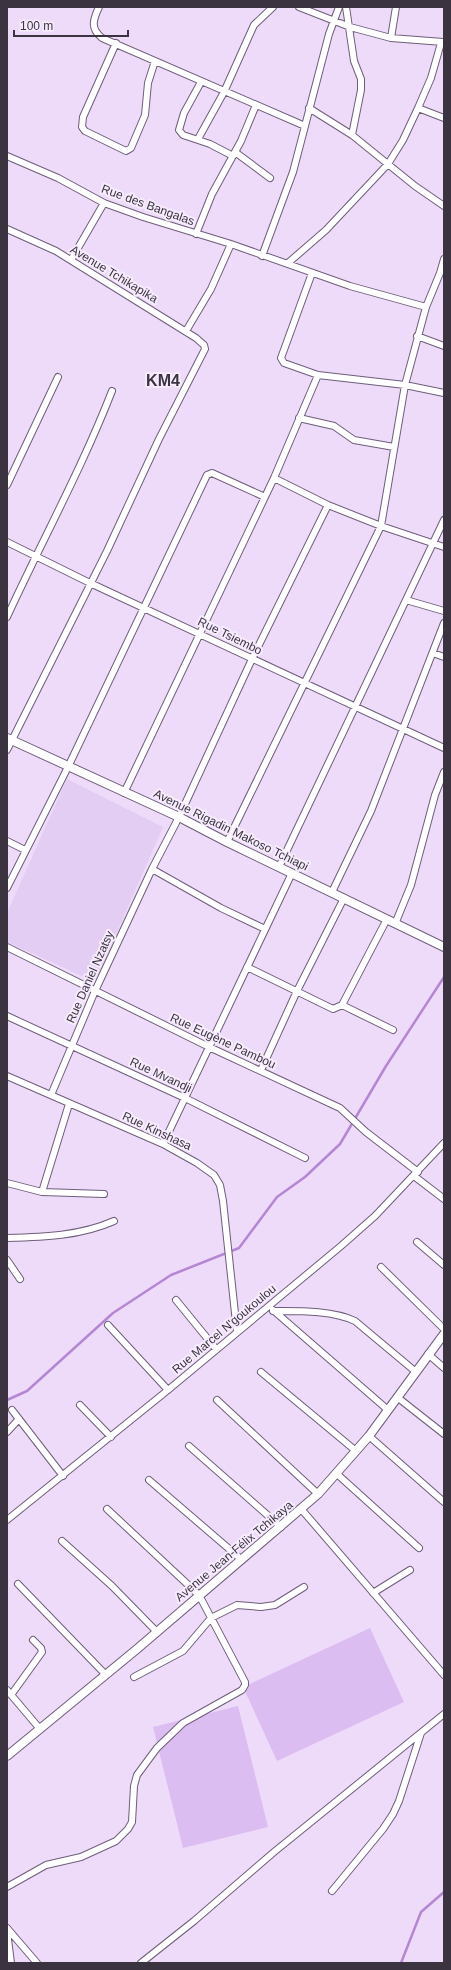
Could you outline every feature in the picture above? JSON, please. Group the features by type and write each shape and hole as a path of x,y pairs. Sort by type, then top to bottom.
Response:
{"street":[{"path":"99,7 93,25 95,32 102,38 305,126"},
{"path":"198,139 224,92 254,25 273,7"},
{"path":"288,263 326,230 388,164 403,140 418,108 431,78 442,42 391,38 350,27 298,7"},
{"path":"262,256 293,172 333,21 339,7"},
{"path":"346,7 354,61 360,79 361,90 352,135"},
{"path":"391,38 396,7"},
{"path":"116,43 83,117 82,127 85,131 126,151 132,148 145,116 147,88 154,61"},
{"path":"201,82 178,127 180,133 234,154 270,178"},
{"path":"196,234 212,194 234,154 256,106"},
{"path":"309,108 352,135 415,186 444,206"},
{"path":"418,108 444,118"},
{"name":"Rue des Bangalas","path":"7,156 58,178 104,203 196,234 231,244 262,256 288,263 350,286 426,307"},
{"path":"71,260 104,203"},
{"name":"Avenue Tchikapika","path":"7,229 56,251 186,331 204,345 204,354 159,439 90,583"},
{"path":"186,331 211,289 231,244"},
{"path":"227,842 381,526 405,385 417,336 426,307 442,274 444,259"},
{"path":"312,273 281,360 290,366 318,375 405,385 444,393"},
{"path":"417,336 444,346"},
{"path":"124,793 199,632 274,478 318,375"},
{"path":"7,485 58,377"},
{"path":"7,616 93,440 112,391"},
{"path":"299,418 334,426 354,440 394,447"},
{"path":"7,888 68,766 143,606 207,475 212,473 265,497"},
{"path":"274,478 328,505 381,526 444,546"},
{"name":"Rue Daniel Nzatsy","path":"51,1095 95,991 152,869 179,817 252,659 328,505"},
{"path":"279,867 356,708 444,520"},
{"name":"Rue Tsiembo","path":"7,542 90,583 199,632 252,659 305,682 356,708 444,748"},
{"path":"7,750 10,739 90,583"},
{"path":"406,600 444,611"},
{"path":"332,892 371,811 444,623"},
{"path":"433,653 444,656"},
{"name":"Avenue Rigadin Makoso Tchiapi","path":"10,739 124,793 179,817 227,842 444,947"},
{"path":"396,924 411,885 434,795 444,772"},
{"path":"7,841 25,850"},
{"path":"152,869 227,911 265,929"},
{"path":"163,1144 292,873"},
{"path":"261,1070 297,991 344,898"},
{"path":"247,967 333,1009 342,1005 387,919"},
{"name":"Rue Eugène Pambou","path":"7,947 209,1047 340,1108 444,1199"},
{"path":"342,1005 394,1030"},
{"name":"Rue Mvandji","path":"7,1016 185,1098 305,1158"},
{"name":"Rue Kinshasa","path":"7,1076 163,1144 207,1169 214,1175 220,1185 224,1201 237,1332"},
{"path":"42,1192 70,1104"},
{"name":"Rue Marcel N'goukoulou","path":"7,1520 111,1437 237,1332 271,1308 352,1236 416,1174 444,1143"},
{"path":"7,1183 42,1192 104,1194"},
{"path":"7,1238 59,1236 81,1233 114,1221"},
{"path":"417,1242 444,1266"},
{"path":"7,1260 20,1279"},
{"path":"381,1267 444,1329"},
{"path":"176,1300 216,1349"},
{"path":"271,1308 348,1318 355,1321 416,1372"},
{"path":"271,1308 388,1410"},
{"path":"108,1325 168,1390"},
{"name":"Avenue Jean-Félix Tchikaya","path":"7,1756 158,1632 199,1595 302,1510 337,1474 369,1436 444,1334"},
{"path":"428,1354 444,1368"},
{"path":"261,1372 356,1451"},
{"path":"397,1397 444,1434"},
{"path":"217,1400 318,1494"},
{"path":"80,1405 111,1437"},
{"path":"12,1410 62,1476"},
{"path":"7,1432 19,1420"},
{"path":"369,1436 444,1502"},
{"path":"190,1446 281,1527"},
{"path":"337,1474 419,1548"},
{"path":"149,1480 242,1560"},
{"path":"7,1887 46,1865 81,1857 116,1841 128,1829 132,1822 137,1775 157,1748 183,1722 242,1690 245,1685 245,1682 199,1595 107,1509"},
{"path":"302,1510 444,1675"},
{"path":"62,1541 112,1586 158,1632"},
{"path":"373,1594 410,1570"},
{"path":"18,1584 105,1674"},
{"path":"134,1676 183,1651 211,1618 237,1605 261,1607 275,1605 304,1587"},
{"path":"33,1640 41,1648 42,1652 9,1692 40,1729"},
{"path":"141,1963 444,1714"},
{"path":"332,1891 383,1829 393,1814 399,1801 421,1733"},
{"path":"7,1929 11,1963"},
{"path":"7,1929 36,1963"}],"shaded area":[{"path":"67,779 163,827 95,982 7,942 7,913"},
{"path":"370,1628 404,1702 277,1761 243,1687"},
{"path":"238,1706 268,1827 183,1848 153,1727"}],"waterway":[{"path":"7,1400 27,1391 113,1313 171,1275 239,1248 277,1197 305,1177 340,1144 386,1066 444,977"},
{"path":"401,1963 421,1912 444,1892"}],"district":[{"name":"KM4","path":"163,380"}]}
